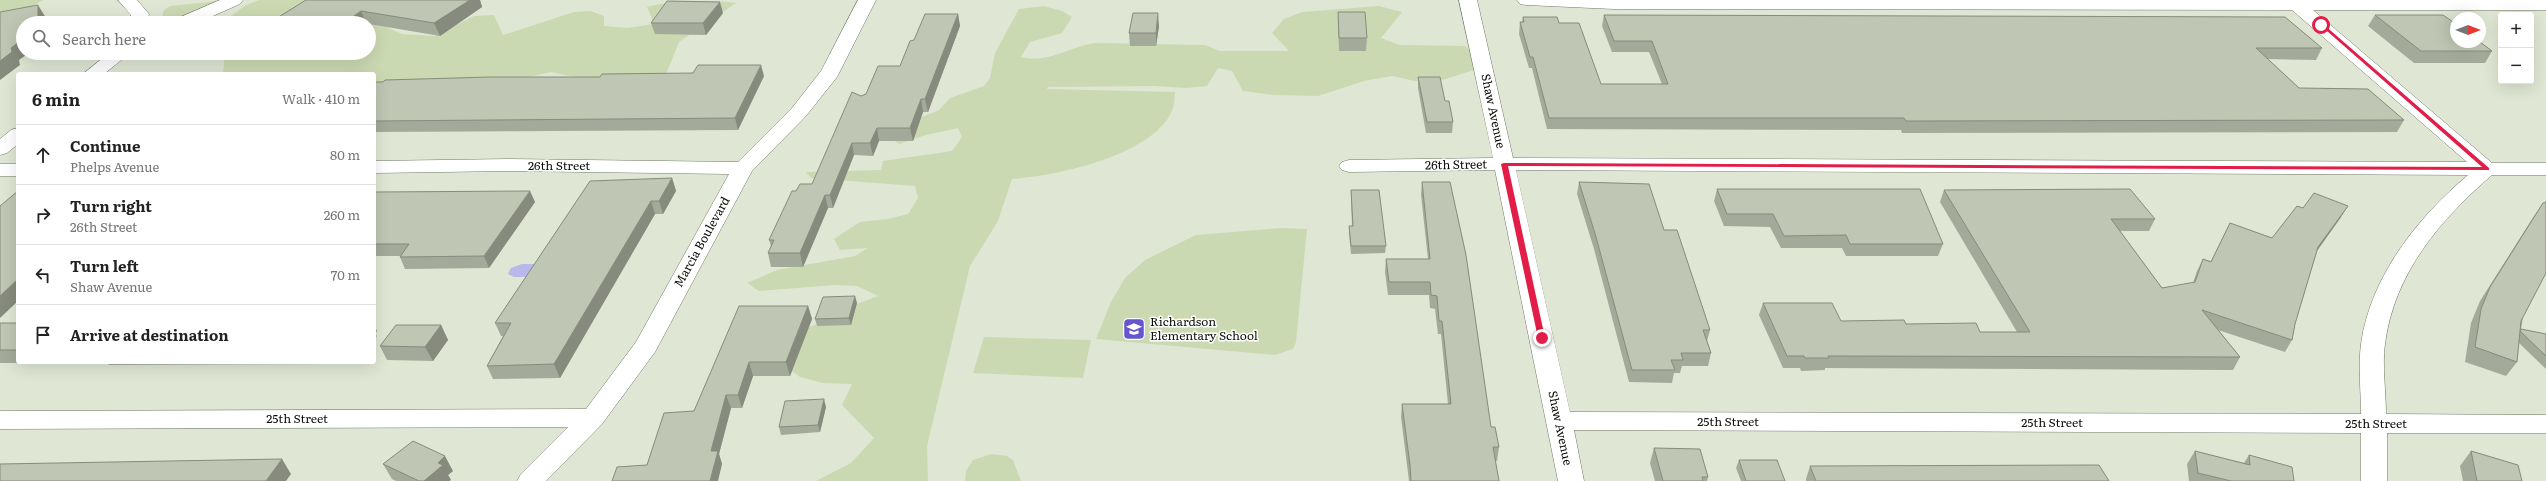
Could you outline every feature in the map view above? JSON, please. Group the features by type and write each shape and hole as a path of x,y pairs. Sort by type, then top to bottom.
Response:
{"street":[{"path":"127,0 140,14 140,16"},
{"path":"198,16 234,0"},
{"path":"867,0 874,0"},
{"name":"Marcia Boulevard","path":"530,481 593,418 646,346 743,168 799,112 830,73 867,0"},
{"name":"Shaw Avenue","path":"1468,0 1571,481"},
{"path":"1526,0 1614,4 1710,2 2546,5"},
{"path":"2297,5 2487,169 2453,198 2421,234 2398,272 2385,300 2373,344 2372,375 2374,481"},
{"path":"95,72 111,60"},
{"path":"0,149 16,136"},
{"name":"26th Street","path":"1350,166 1504,164 2546,169"},
{"name":"26th Street","path":"376,167 530,166 743,168"},
{"path":"0,170 16,170"},
{"name":"25th Street","path":"0,420 593,418"},
{"name":"25th Street","path":"1558,421 2546,424"}],"green space":[{"path":"0,0 43,0 0,24"},
{"path":"259,0 304,0 307,7 376,16 231,16 246,5"},
{"path":"219,1 187,16 162,16 164,10 170,6"},
{"path":"691,1 736,3 679,42 666,74 588,80 551,72 512,81 376,88 376,72 223,72 224,60 376,60 376,16 391,18 388,28 402,34 435,36 474,16 494,15 503,35 574,12 591,11 604,16 604,26 627,28 654,24 647,7"},
{"path":"1044,6 1062,11 1072,17 1062,33 1030,42 1021,57 1031,59 1041,58 1096,43 1205,45 1220,51 1289,51 1272,33 1284,19 1302,12 1379,6 1402,12 1381,38 1399,45 1465,46 1477,57 1477,69 1436,82 1415,81 1392,76 1364,81 1318,96 1274,95 1243,91 1232,71 1218,68 1207,86 1186,88 1154,86 1048,87 1047,89 1175,92 1174,104 1163,124 1147,138 1127,150 1078,168 1012,179 998,221 970,266 927,446 928,481 816,481 851,463 874,438 842,405 852,384 823,383 800,377 792,371 774,368 793,331 834,320 857,304 878,296 857,286 835,285 759,291 747,283 777,270 855,256 868,248 840,250 834,239 860,222 888,219 908,214 918,198 915,186 811,178 806,172 881,170 883,161 952,151 962,137 958,128 926,135 899,144 889,137 903,125 939,110 950,98 984,86 990,78 995,53 1019,9"},
{"path":"1281,228 1307,229 1296,342 1293,349 1275,355 1096,339 1111,302 1125,278 1145,260 1196,235"},
{"path":"984,337 1091,340 1083,378 973,373"},
{"path":"991,454 1007,456 1013,460 1021,481 965,481 966,471 973,460"}],"water":[{"path":"522,264 548,264 540,277 514,277 508,274 511,268"}],"building":[{"path":"306,0 470,0 434,23 361,11 354,16 280,16"},
{"path":"667,1 720,2 703,23 651,23"},
{"path":"38,5 38,16 16,16 16,44 11,48 12,52 0,61 0,12"},
{"path":"1338,12 1365,12 1367,38 1339,38"},
{"path":"1133,13 1158,13 1156,33 1129,33"},
{"path":"925,14 958,14 925,99 921,99 910,128 877,128 870,143 852,143 830,195 825,195 800,253 768,253 774,240 769,240 792,191 796,191 800,184 812,184 852,92 861,96 866,94 878,66 900,66 910,41 914,40"},
{"path":"1604,15 2285,17 2322,48 2256,48 2299,88 2368,89 2404,120 1906,121 1904,118 1549,118 1533,57 1530,57 1520,22 1524,22 1523,17 1557,17 1559,23 1579,23 1601,84 1668,84 1652,41 1614,41"},
{"path":"2375,15 2443,15 2450,20 2450,48 2486,48 2486,46 2492,51 2421,51"},
{"path":"698,65 761,65 735,118 376,121 376,82 383,82 385,80 490,77 600,77 602,74 693,73"},
{"path":"1418,77 1440,77 1445,101 1449,101 1453,122 1427,122"},
{"path":"672,178 659,201 651,201 554,364 487,366 511,323 495,323 590,181"},
{"path":"1422,182 1450,182 1466,255 1491,427 1495,427 1499,447 1493,447 1499,481 1411,481 1402,404 1451,404 1442,321 1439,321 1437,296 1431,295 1430,282 1389,282 1386,259 1430,259"},
{"path":"1579,182 1649,184 1664,230 1677,230 1710,330 1703,330 1711,353 1681,353 1683,360 1671,360 1675,370 1632,370 1596,237"},
{"path":"1717,189 1920,189 1943,244 1850,244 1846,235 1784,236 1773,214 1727,214"},
{"path":"2130,189 2155,219 2111,219 2162,288 2195,282 2203,259 2211,262 2230,223 2272,238 2297,206 2303,208 2314,193 2348,206 2318,247 2295,324 2292,340 2202,310 2240,357 1828,356 1829,358 1805,358 1804,356 1787,356 1763,303 1832,303 1841,321 1904,320 1906,324 1976,323 1980,332 2030,332 1944,190"},
{"path":"1351,190 1379,190 1386,246 1351,246 1349,226 1353,226"},
{"path":"530,191 484,256 400,257 409,244 376,244 376,192"},
{"path":"16,193 16,281 0,296 0,206"},
{"path":"2546,202 2546,273 2521,321 2517,362 2475,347 2481,309 2490,287 2543,203"},
{"path":"855,296 849,318 815,319 823,297"},
{"path":"739,306 808,306 786,362 749,362 738,395 726,395 711,451 718,451 710,481 612,481 617,467 647,465 664,413 694,411"},
{"path":"0,323 16,323 16,350 0,350"},
{"path":"396,325 441,325 425,347 380,346"},
{"path":"2521,329 2546,334 2546,356 2520,331"},
{"path":"824,399 818,425 779,427 785,401"},
{"path":"413,441 445,456 438,463 443,465 424,481 419,481 383,464"},
{"path":"1654,448 1700,449 1708,477 1702,477 1703,481 1663,481"},
{"path":"2195,451 2250,465 2249,455 2292,467 2294,481 2231,481 2198,473"},
{"path":"2471,451 2518,465 2522,481 2477,481"},
{"path":"282,459 266,481 0,481 0,464"},
{"path":"1739,460 1777,460 1785,481 1746,481"},
{"path":"2099,465 2109,481 1816,481 1810,466"}],"place":[{"name":"Richardson Elementary School","path":"1134,329"}],"route":[{"path":"1542,338 1504,164 2487,169 2321,25"}]}
